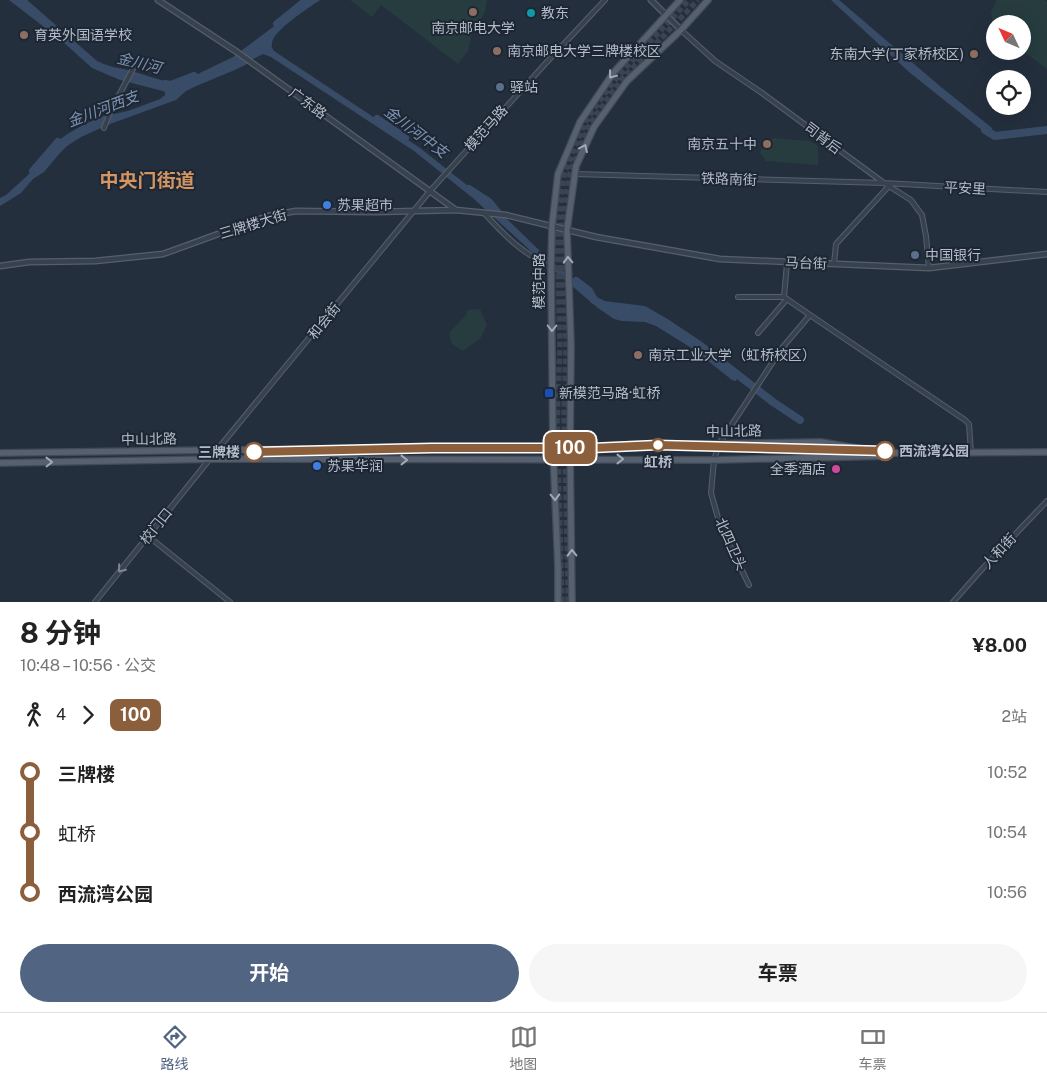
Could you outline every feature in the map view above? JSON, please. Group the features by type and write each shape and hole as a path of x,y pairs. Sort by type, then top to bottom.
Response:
{"main road":[{"name":"模范中路","path":"558,602 553,459 551,267 552,226 558,174 580,122 614,72 680,0"},
{"path":"572,602 567,230 575,174 579,159 594,127 627,81 681,30 708,0"},
{"name":"中山北路","path":"0,453 570,448 821,442 885,453 1047,452"},
{"name":"中山北路","path":"0,463 210,460 714,460 885,456 1047,456"}],"street":[{"name":"广东路","path":"158,0 253,63 456,210"},
{"name":"模范马路","path":"430,191 605,0"},
{"path":"651,0 681,30"},
{"name":"司背后","path":"681,30 715,60 884,183 911,200 922,215 929,268"},
{"path":"104,128 111,110 134,67"},
{"name":"铁路南街","path":"575,174 884,183"},
{"name":"平安里","path":"884,183 1047,192"},
{"path":"834,264 836,244 889,186"},
{"name":"和会街","path":"217,450 430,191"},
{"name":"三牌楼大街","path":"0,266 29,262 95,260 163,254 268,216 296,211 456,210 506,216 567,230"},
{"path":"484,213 515,245 551,267"},
{"name":"马台街","path":"567,230 720,259 787,263 929,268 1047,254"},
{"path":"758,333 786,298 787,263"},
{"path":"738,297 786,298 965,420 968,424 971,453"},
{"name":"北四卫头","path":"749,585 720,525 711,492 714,460 720,444 782,348 810,316"},
{"name":"校门口","path":"95,602 217,450"},
{"name":"人和街","path":"953,602 990,560 1047,501"},
{"path":"148,536 230,602"}],"green space":[{"path":"350,0 487,0 485,12 471,36 468,51 458,64 381,5 372,17"},
{"path":"997,0 1045,0 1047,2 1047,69 1031,57 1031,15 992,15 991,12"},
{"path":"774,138 810,141 818,146 818,165 766,161 760,153 763,141"},
{"path":"480,309 487,325 480,339 463,351 452,344 449,333 465,316 468,310"}],"water":[{"path":"9,0 27,0 97,61 111,67 177,84 233,57 311,0 320,0 278,32 272,43 274,51 420,148 510,222 542,253 598,301 613,307 649,316 691,342 724,366 737,378 736,381 732,380 693,349 656,326 645,322 614,319 598,308 533,253 474,199 414,151 271,57 263,54 237,69 186,91 176,100 110,124 81,137 67,146 44,172 33,179 21,193 0,206 0,198 27,176 59,140 69,133 104,116 128,111 160,99 165,95 163,91 120,80 92,68 61,40"},
{"path":"831,0 839,0 992,128 993,139 909,72"}],"waterway":[{"name":"金川河","path":"277,24 307,0"},
{"name":"金川河","path":"165,84 171,85 194,76"},
{"name":"金川河中支","path":"377,119 405,138"},
{"path":"985,130 995,136 1047,130"},
{"name":"金川河西支","path":"33,171 58,142"},
{"name":"金川河中支","path":"469,189 489,202 501,217"},
{"name":"金川河中支","path":"576,281 589,291 594,300 604,305 644,310 668,324 800,420"}],"tunnel":[{"path":"562,602 557,423 560,342 557,231 564,174 585,122 603,96 620,74 689,0"},
{"path":"568,602 564,416 566,347 562,232 570,173 589,126 622,79 698,0"}],"bus line":[{"name":"100","path":"254,452 432,448 592,448 658,445 885,451"}],"place":[{"name":"南京邮电大学","path":"473,12"},
{"name":"教东","path":"531,13"},
{"name":"育英外国语学校","path":"24,35"},
{"name":"南京邮电大学三牌楼校区","path":"497,51"},
{"name":"东南大学(丁家桥校区)","path":"974,54"},
{"name":"驿站","path":"500,87"},
{"name":"南京五十中","path":"767,144"},
{"name":"苏果超市","path":"327,205"},
{"name":"中国银行","path":"915,255"},
{"name":"南京工业大学（虹桥校区）","path":"638,355"},
{"name":"新模范马路·虹桥","path":"549,393"},
{"name":"虹桥","path":"658,445"},
{"name":"西流湾公园","path":"885,451"},
{"name":"三牌楼","path":"254,452"},
{"name":"苏果华润","path":"317,466"},
{"name":"全季酒店","path":"836,469"}],"district":[{"name":"中央门街道","path":"147,180"}]}
